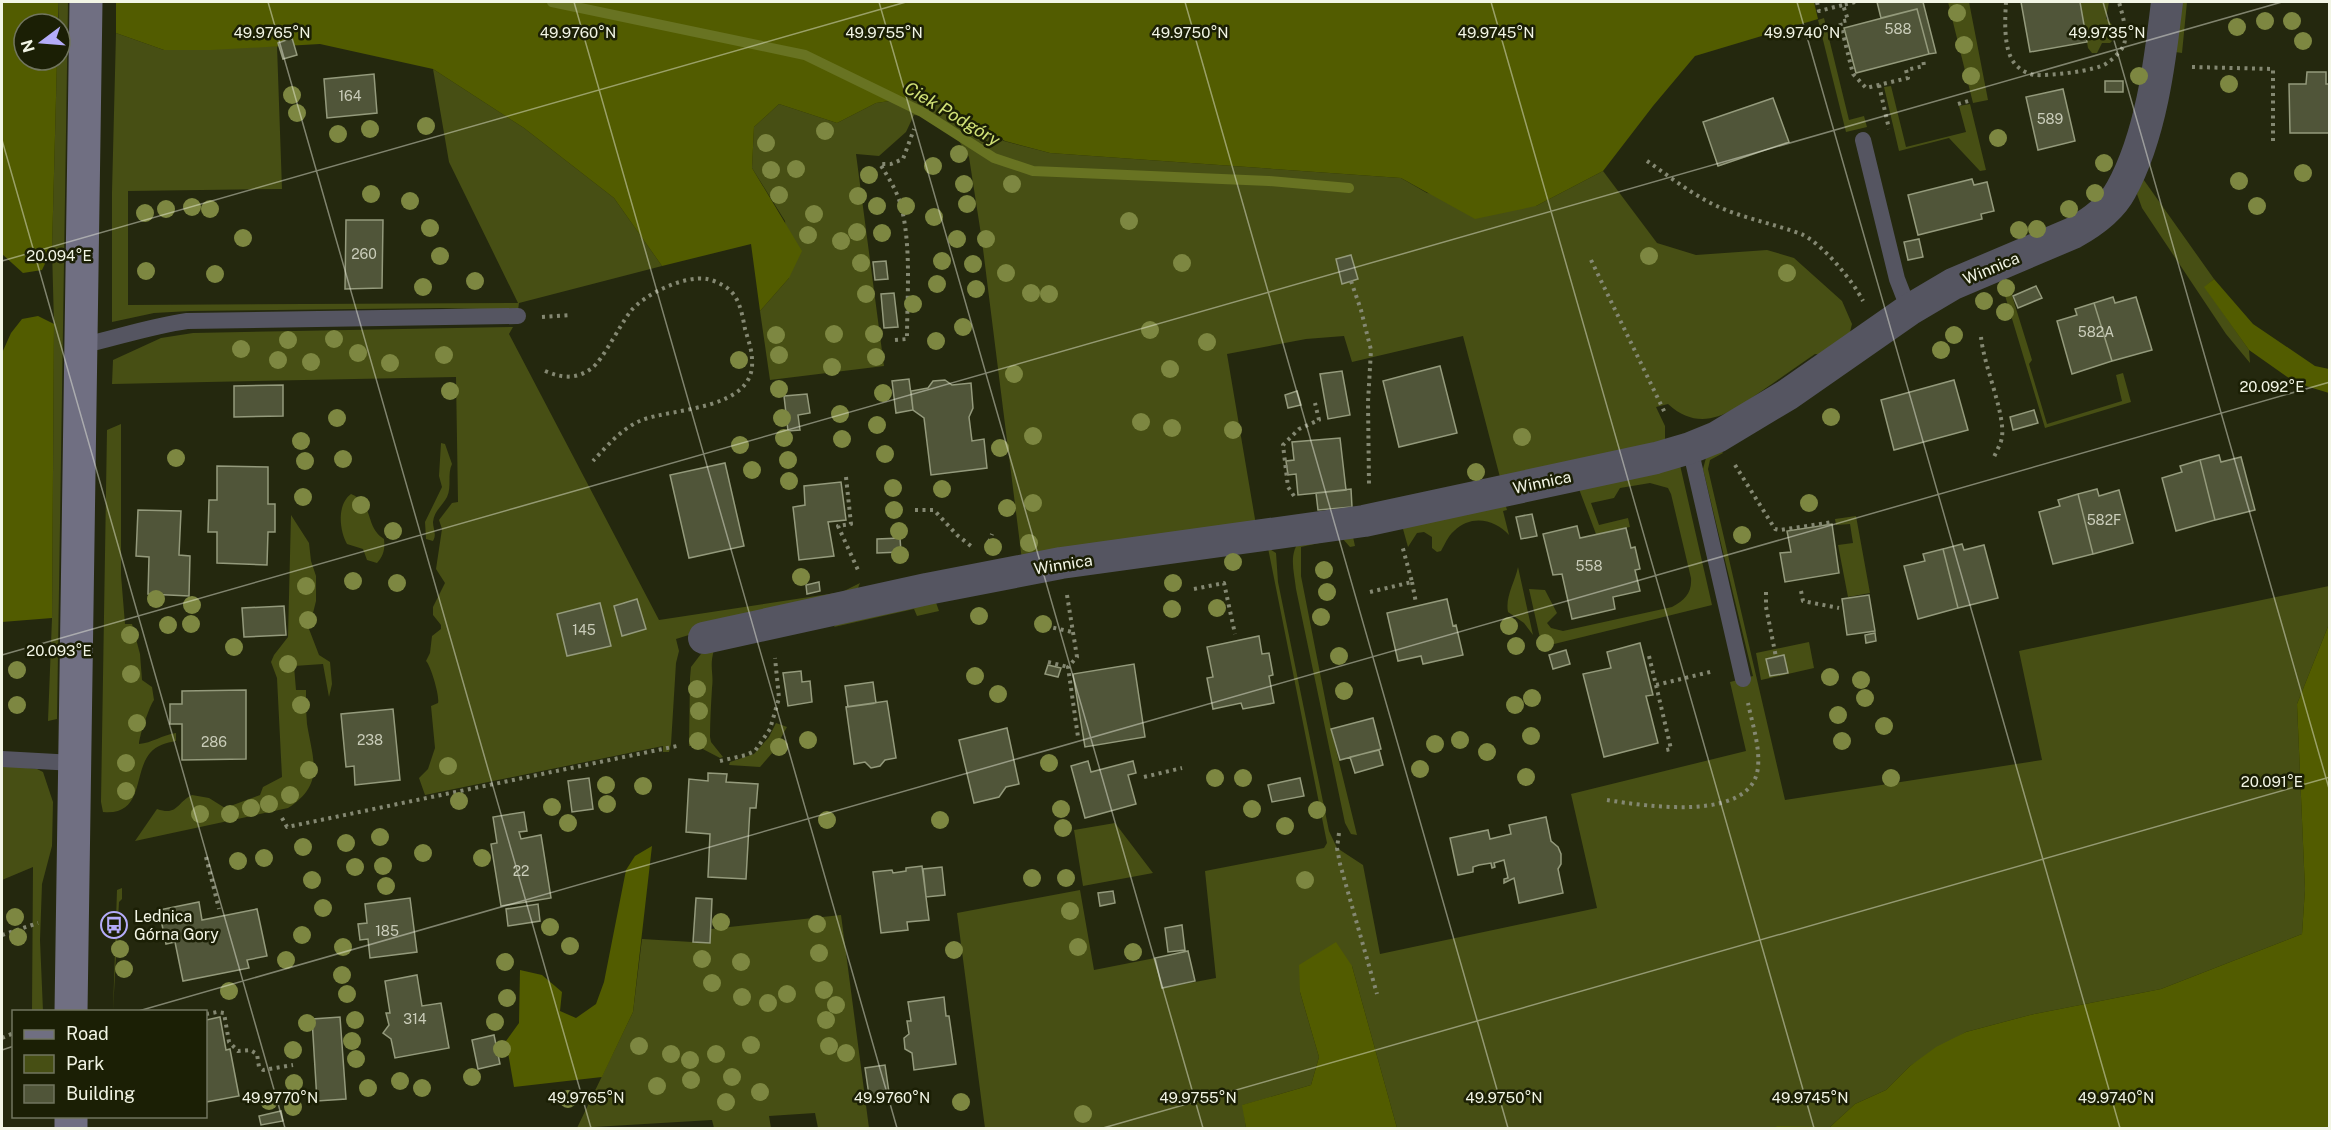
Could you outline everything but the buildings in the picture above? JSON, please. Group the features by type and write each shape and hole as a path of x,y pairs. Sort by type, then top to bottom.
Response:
{"main road":[{"path":"71,1010 86,2"}],"street":[{"name":"Winnica","path":"704,638 927,589 1061,563 1300,528 1364,521 1656,458 1718,437 1787,394 1909,310 1953,284 2073,233 2108,208 2121,192 2133,163 2152,97 2167,2"}],"lane":[{"path":"1863,140 1897,279 1909,310"},
{"path":"80,346 159,325 187,321 518,316"},
{"path":"1690,448 1743,679"},
{"path":"2,759 74,763"}],"path":[{"path":"1817,2 1819,11 1855,2"},
{"path":"2006,2 2008,47 2011,57 2015,64 2025,72 2036,75 2088,70 2107,64 2122,49 2125,41 2120,2"},
{"path":"1843,4 1848,20 1840,22 1853,74 1866,88 1908,78 1906,70 1924,66 1923,59"},
{"path":"2191,67 2273,69 2273,143"},
{"path":"1958,104 1972,100"},
{"path":"894,340 907,339 907,260 903,213 892,184 880,164 891,164 903,159 914,129"},
{"path":"1647,161 1706,201 1752,220 1803,235 1832,259 1857,289 1877,332"},
{"path":"1591,260 1665,413"},
{"path":"545,371 559,377 573,378 593,368 631,310 653,293 681,281 706,278 718,282 731,290 741,307 753,361 750,376 739,391 717,402 641,420 620,434 593,460"},
{"path":"1351,281 1371,350 1368,402 1370,500 1364,521"},
{"path":"1981,337 1983,356 2001,419 2002,438 1993,459"},
{"path":"1300,528 1297,499 1288,487 1283,445 1299,429 1319,420 1315,403"},
{"path":"1732,462 1775,529 1833,522"},
{"path":"846,477 851,524 838,526 859,573"},
{"path":"915,510 934,510 957,535 976,549"},
{"path":"986,548 992,534"},
{"path":"1401,540 1416,603"},
{"path":"1370,592 1412,582"},
{"path":"1194,589 1224,583 1235,634"},
{"path":"1802,591 1803,601 1839,608"},
{"path":"1766,592 1766,607 1776,657"},
{"path":"1066,593 1077,657 1068,667"},
{"path":"1046,626 1072,632"},
{"path":"1650,656 1671,749 1662,751"},
{"path":"720,761 755,751 770,729 779,698 775,658"},
{"path":"1048,662 1068,667"},
{"path":"1068,667 1078,737"},
{"path":"1656,685 1717,670"},
{"path":"1607,801 1683,807 1722,803 1740,797 1752,785 1758,769 1758,751 1743,679"},
{"path":"282,818 286,827 677,746"},
{"path":"1144,777 1182,768"},
{"path":"1339,833 1337,848 1340,864 1377,994"},
{"path":"206,857 219,909"},
{"path":"2,935 33,923"},
{"path":"207,1014 224,1013 230,1042 238,1051 250,1050 257,1054 259,1067 263,1070 293,1065"}],"green space":[{"path":"2,2 58,2 58,12 12,12 12,72 57,72 52,249 42,270 23,273 2,254"},
{"path":"58,2 68,2 68,12 58,12"},
{"path":"116,2 1814,2 1818,19 1695,56 1603,171 1536,206 1475,219 1401,178 1050,153 1005,141 930,95 876,103 837,123 779,104 754,127 752,168 802,251 789,278 760,311 751,244 662,266 614,198 524,128 433,69 320,44 211,50 164,50 116,33"},
{"path":"1948,2 1969,2 1988,100 1973,103"},
{"path":"2080,2 2109,2 2106,18 2115,28 2115,38 2110,43 2102,43 2097,53 2092,53 2088,48"},
{"path":"2173,2 2187,2 2182,53 2168,51"},
{"path":"1824,18 1849,120 1864,116 1867,127 1846,132 1818,20"},
{"path":"116,33 164,50 277,46 282,189 128,191 128,305 518,303 449,162 433,69 524,128 614,198 662,266 519,303 518,310 441,308 190,311 154,313 112,322"},
{"path":"57,72 67,72 57,719 48,721 52,618 54,324 52,249"},
{"path":"1891,86 1906,147 1966,132 1959,106 1970,104 1986,170 1980,171 1949,138 1899,151 1884,87"},
{"path":"930,95 1004,141 1050,153 1401,178 1427,193 1536,206 1603,171 1657,243 1696,255 1767,250 1794,258 1842,301 1852,324 1848,340 1825,355 1815,354 1742,404 1718,416 1706,419 1694,418 1668,404 1656,407 1665,426 1665,443 1501,481 1463,336 1352,362 1344,336 1306,339 1227,354 1256,525 1022,560 982,241 969,157 959,141 922,116 914,115 906,132 879,156 856,154 884,366 770,380 760,311 789,278 785,221 752,168 754,127 779,104 837,123 876,103"},
{"path":"2141,176 2214,279 2205,287 2249,350 2250,363 2226,334 2142,208 2137,194"},
{"path":"2214,279 2253,324 2315,366 2329,369 2329,393 2296,383 2249,350 2204,287"},
{"path":"2009,286 2032,360 2029,364 2047,424 2122,401 2116,375 2123,373 2131,402 2045,428 2003,289"},
{"path":"38,316 54,324 52,618 2,622 2,353 11,333 22,319"},
{"path":"513,327 509,334 659,620 842,592 860,583 858,588 676,639 679,651 676,663 669,752 663,752 663,746 425,795 419,778 428,769 435,748 431,706 438,703 433,675 426,661 430,653 432,636 441,629 441,625 433,615 433,607 445,583 436,569 442,529 439,520 452,503 458,502 456,377 112,384 113,360 161,338 193,333"},
{"path":"121,424 121,575 125,624 132,624 140,654 142,680 152,687 154,700 139,744 176,733 176,741 159,746 150,753 141,771 136,792 125,807 116,811 103,812 101,802 107,430"},
{"path":"441,443 445,444 452,464 448,493 433,522 435,536 433,541 426,539 425,522 442,487 439,476"},
{"path":"1719,447 1723,453 1710,460 1708,469 1785,800 2042,760 2019,651 2329,586 2329,624 2297,704 2305,889 2302,934 2161,989 2030,1015 1966,1032 1910,1066 1886,1090 1855,1104 1830,1127 1397,1128 1352,966 1300,992 1319,1057 1311,1085 1243,1105 1246,1128 985,1128 957,913 1080,890 1094,970 1155,958 1163,988 1216,978 1205,871 1324,848 1327,843 1268,548 1276,553 1278,582 1329,831 1337,848 1363,865 1380,954 1597,908 1571,794 1746,751 1730,682 1753,676 1703,469 1707,454"},
{"path":"1680,465 1712,605 1542,647 1529,589 1545,590 1557,613 1547,623 1551,628 1563,631 1672,607 1687,596 1691,578 1668,488 1650,483 1620,488 1614,498 1591,503 1599,525 1628,518 1630,527 1596,534 1579,489"},
{"path":"351,494 363,503 374,528 384,539 384,552 377,563 367,560 363,549 347,544 344,538 341,511 346,498"},
{"path":"1504,500 1507,510 1503,511 1509,535 1490,522 1468,522 1452,533 1441,551 1437,552 1432,548 1432,537 1424,532 1417,533 1408,547 1403,529 1401,529"},
{"path":"291,515 309,543 316,576 316,601 309,629 319,655 330,662 332,684 329,697 323,664 294,666 296,690 306,690 307,724 314,771 312,781 300,799 288,808 135,841 157,809 173,810 192,795 209,798 225,808 260,795 263,787 282,777 277,678 271,662 288,637"},
{"path":"1856,516 1870,593 1848,597 1838,545 1853,543 1850,524 1836,525 1835,519"},
{"path":"1353,537 1355,546 1350,547 1342,538 1301,547 1301,576 1331,729 1357,835 1351,834 1345,823 1296,589 1293,563 1294,550 1301,539"},
{"path":"1518,567 1533,635 1524,623 1508,612 1509,595"},
{"path":"934,597 939,611 917,616 914,609 834,627 838,621"},
{"path":"2329,624 2329,1128 1774,1128 1777,1126 1830,1127 1855,1104 1886,1090 1910,1066 1936,1047 1966,1032 2030,1015 2161,989 2302,934 2305,889 2297,704"},
{"path":"1809,642 1814,668 1761,680 1756,653"},
{"path":"704,650 714,650 710,737 711,742 723,757 720,758 697,746 689,746 691,667"},
{"path":"776,723 787,727 773,752 760,767 729,765 730,762 754,754 769,737"},
{"path":"2,765 37,769 43,772 53,802 52,846 42,884 40,940 43,1010 32,1010 33,867 2,880"},
{"path":"1115,823 1153,873 1083,886 1074,830"},
{"path":"652,846 633,1012 602,1077 514,1087 506,1041 519,1023 520,970 542,975 562,992 560,1011 576,1018 596,1004 604,982 626,870 635,856"},
{"path":"122,888 122,899 119,902 113,1010 117,890"},
{"path":"841,915 869,1128 818,1128 815,1113 769,1116 771,1128 714,1128 712,1120 577,1128 633,1012 642,939 709,943 711,929"},
{"path":"1336,942 1352,966 1397,1128 1246,1128 1242,1105 1311,1085 1319,1057 1300,992 1299,965"}],"waterway":[{"name":"Ciek Podgóry","path":"552,2 805,55 922,112 994,158 1033,171 1269,181 1349,188"}],"place":[{"name":"Lednica Górna Gory","path":"114,925"}]}
